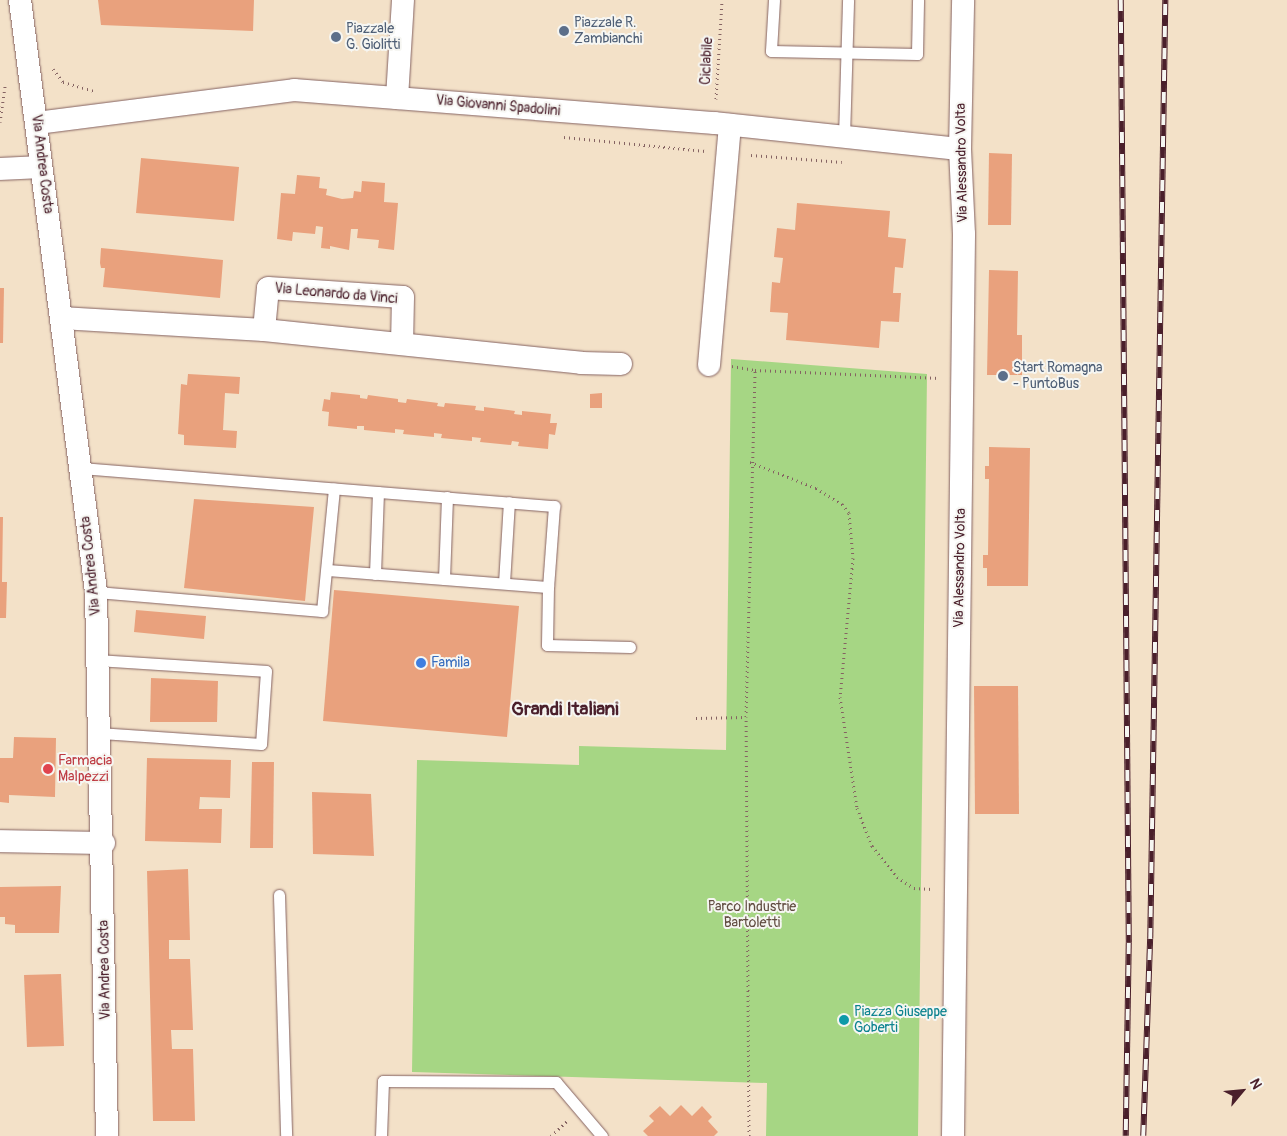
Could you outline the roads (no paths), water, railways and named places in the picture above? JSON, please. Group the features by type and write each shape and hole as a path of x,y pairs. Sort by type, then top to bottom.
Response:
{"street":[{"name":"Via Andrea Costa","path":"20,0 96,592 104,843 107,1136"},
{"path":"397,98 403,0"},
{"name":"Via Alessandro Volta","path":"952,1136 964,234 960,149 963,0"},
{"name":"Via Giovanni Spadolini","path":"37,123 294,90 722,124 960,149"},
{"path":"709,365 722,124"},
{"path":"0,169 41,167"},
{"name":"Via Leonardo da Vinci","path":"264,330 268,288 403,298 402,344"},
{"path":"61,318 264,330 581,363 621,364"},
{"path":"0,841 104,843"}],"lane":[{"path":"774,0 771,51 917,54 918,0"},
{"path":"844,137 848,0"},
{"path":"80,468 554,506 548,587 547,645 630,646"},
{"path":"96,592 322,611 334,489"},
{"path":"375,574 378,492"},
{"path":"444,579 447,497"},
{"path":"504,584 509,502"},
{"path":"327,570 548,587"},
{"path":"98,660 266,671 261,744 100,734"},
{"path":"279,895 286,1136"},
{"path":"381,1136 383,1081 556,1082 602,1136"}],"railway":[{"path":"1121,0 1129,943 1126,1136"},
{"path":"1143,1136 1150,939 1165,0"}],"place":[{"name":"Piazzale R. Zambianchi","path":"564,31"},
{"name":"Piazzale G. Giolitti","path":"336,37"},
{"name":"Start Romagna - PuntoBus","path":"1003,376"},
{"name":"Famila","path":"421,663"},
{"name":"Farmacia Malpezzi","path":"48,769"},
{"name":"Piazza Giuseppe Goberti","path":"844,1020"}],"district":[{"name":"Grandi Italiani","path":"565,710"}],"park label":[{"name":"Parco Industrie Bartoletti","path":"752,916"}]}
